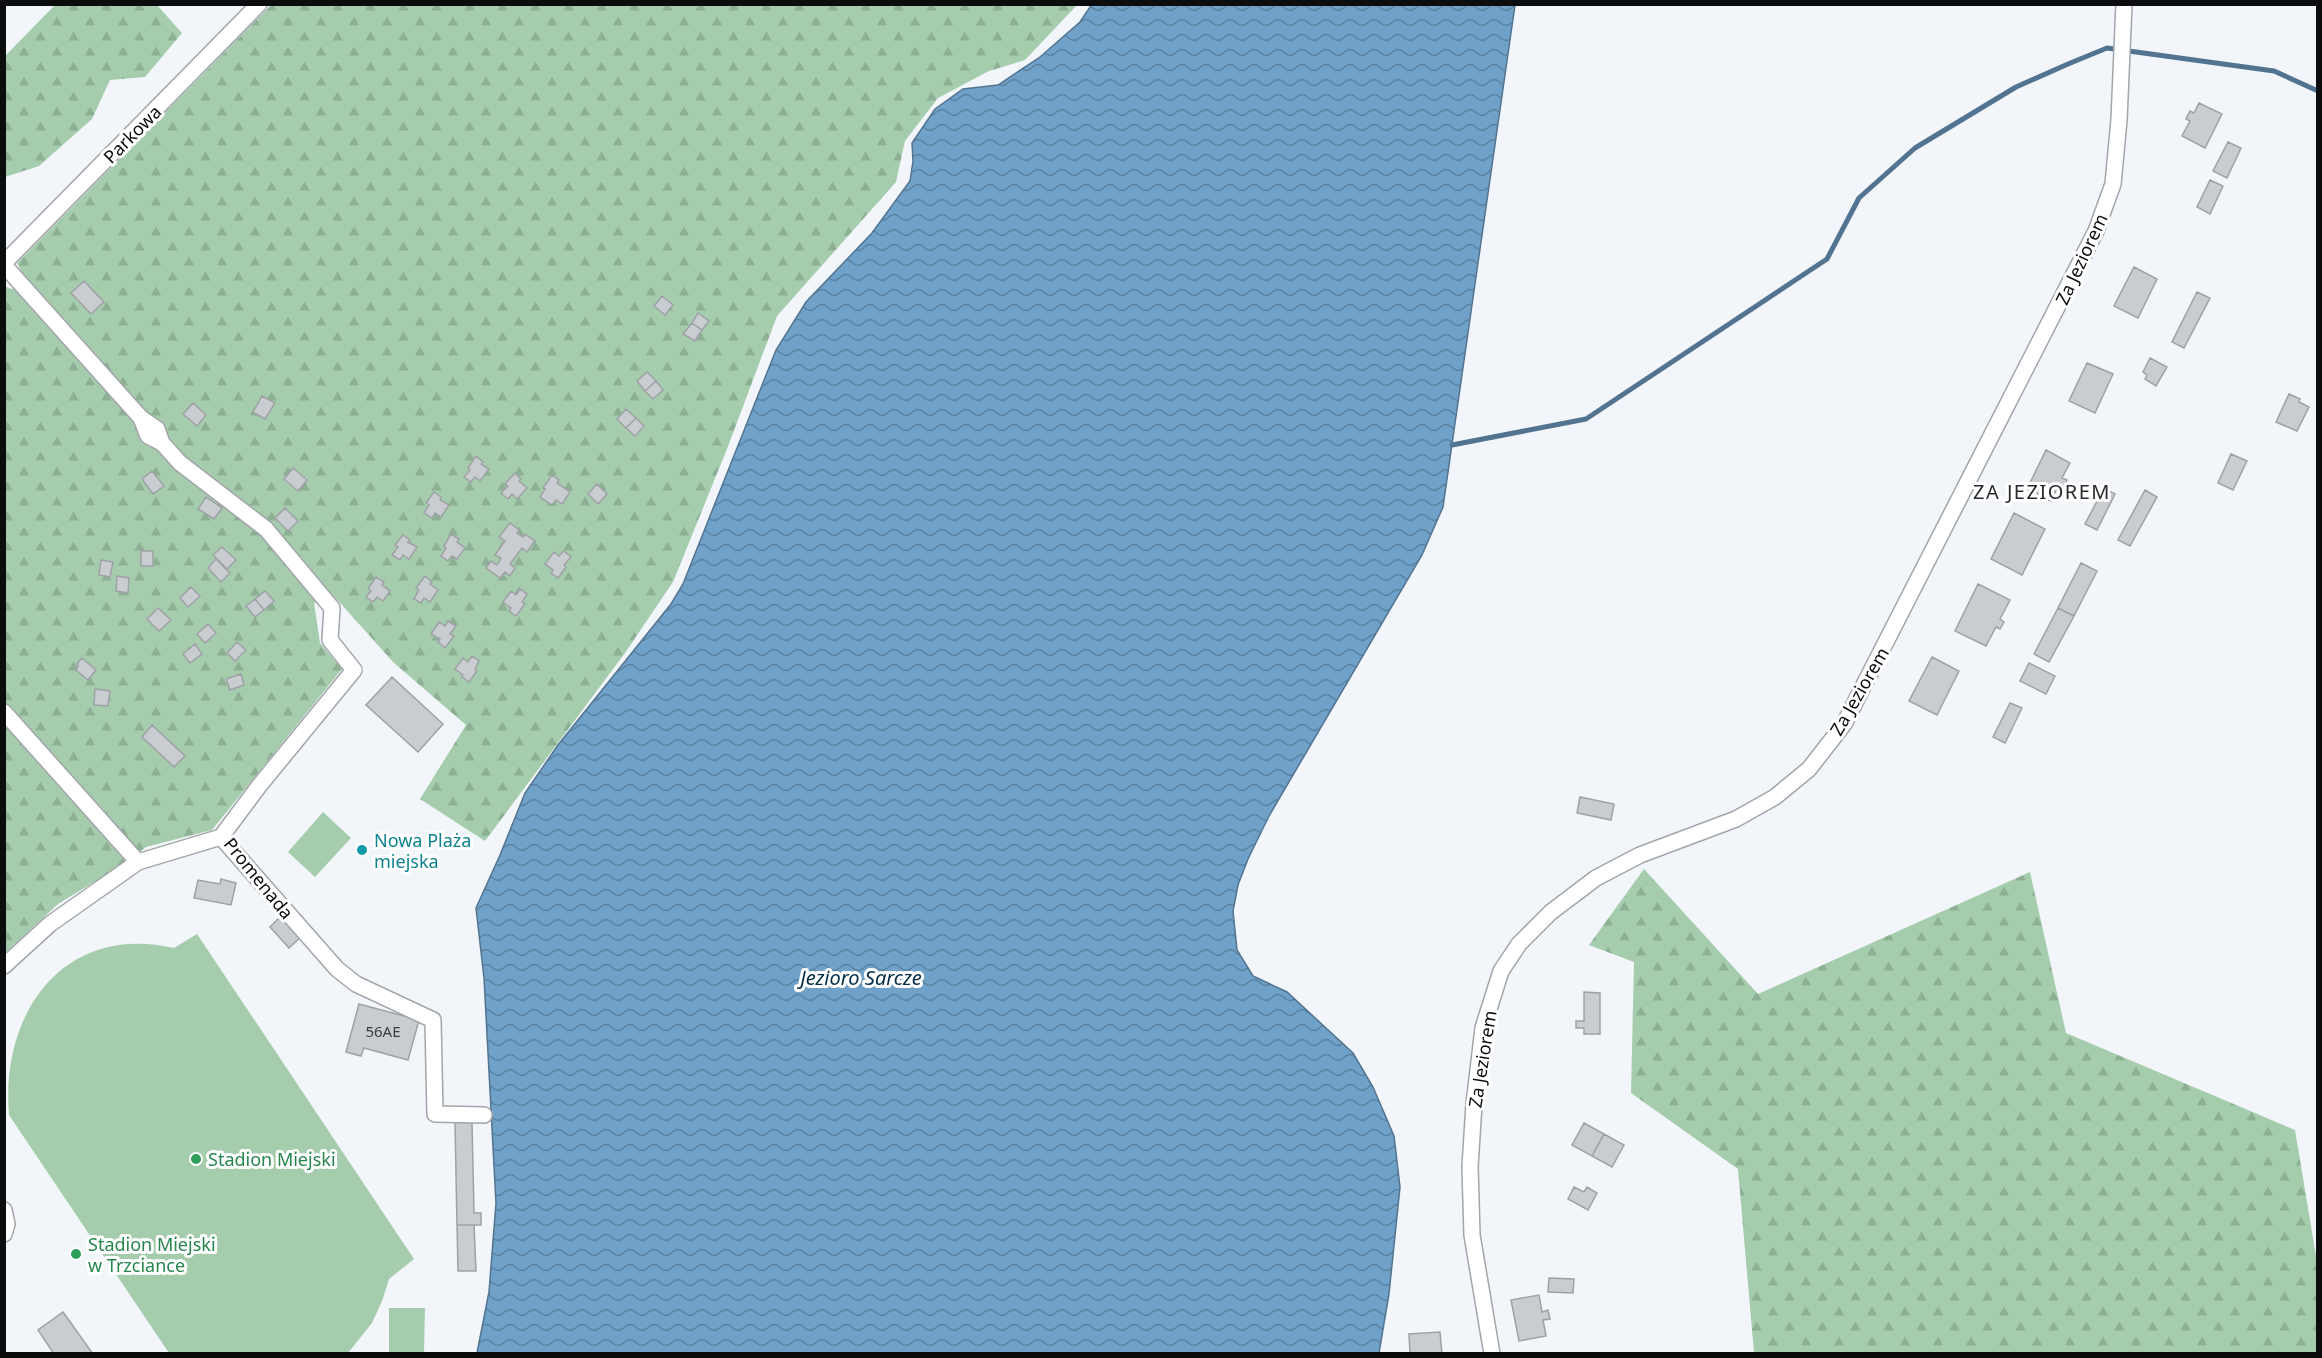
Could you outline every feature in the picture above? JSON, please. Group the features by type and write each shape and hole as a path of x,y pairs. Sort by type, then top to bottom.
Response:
{"street":[{"name":"Parkowa","path":"4,264 259,4"},
{"name":"Za Jeziorem","path":"1492,1353 1472,1235 1470,1167 1473,1104 1484,1028 1501,971 1519,944 1543,920 1596,878 1640,855 1736,819 1774,797 1809,769 1844,724 2097,231 2113,184 2119,120 2124,4"},
{"name":"Promenada","path":"4,264 141,418 148,436 162,443 180,463 266,529 332,608 330,640 354,670 259,786 221,837 337,969 356,984 433,1020 435,1114 484,1115"},
{"path":"4,712 138,862"},
{"path":"4,966 50,924 138,862 221,837"},
{"path":"4,1210 7,1224 4,1234"}],"green space":[{"path":"55,5 157,5 182,33 145,77 110,80 92,119 39,166 5,177 5,56"},
{"path":"271,5 1077,5 1025,60 989,71 938,98 905,141 896,182 777,316 727,449 673,582 625,653 485,841 420,799 466,725 393,662 334,596 314,603 320,643 342,669 212,830 146,847 127,862 58,904 5,953 5,286 11,289 28,284 17,263"},
{"path":"323,812 351,838 315,877 288,852"},
{"path":"1644,869 1758,994 2030,872 2066,1033 2295,1130 2317,1262 2317,1353 1754,1353 1738,1169 1631,1093 1634,962 1589,945"},
{"name":"Stadion Miejski","path":"197,934 414,1259 389,1279 372,1323 348,1353 169,1353 9,1115 9,1077 16,1041 29,1009 48,983 72,962 101,949 136,944 174,948"},
{"path":"389,1308 425,1308 424,1353 389,1353"}],"water":[{"name":"Jezioro Sarcze","path":"1092,4 1515,5 1443,507 1422,555 1269,816 1238,885 1233,911 1237,950 1253,976 1287,992 1353,1053 1373,1087 1394,1136 1400,1187 1389,1294 1379,1353 477,1353 489,1292 496,1203 484,978 476,908 525,793 558,745 671,604 683,584 776,350 806,302 872,233 910,181 913,161 912,143 935,109 963,89 998,85 1040,57 1080,22"}],"building":[{"path":"2199,103 2222,114 2205,148 2182,136 2190,121 2186,119 2190,111 2194,113"},
{"path":"2228,142 2241,148 2227,178 2213,171"},
{"path":"2210,180 2223,186 2210,214 2197,207"},
{"path":"2134,267 2157,279 2138,318 2114,306"},
{"path":"84,281 104,302 91,314 71,293"},
{"path":"2197,292 2210,298 2184,348 2172,342"},
{"path":"662,296 673,305 665,315 654,306"},
{"path":"698,313 709,321 702,330 692,323"},
{"path":"692,323 702,330 695,341 683,334"},
{"path":"2150,358 2167,367 2156,386 2145,379 2147,375 2143,372"},
{"path":"2087,363 2113,374 2095,413 2069,401"},
{"path":"647,372 656,381 645,391 637,381"},
{"path":"656,381 663,390 653,399 645,391"},
{"path":"2289,394 2300,399 2299,402 2309,407 2297,431 2276,422"},
{"path":"262,396 275,403 265,419 253,412"},
{"path":"193,403 206,415 197,426 183,414"},
{"path":"626,409 636,418 626,428 617,419"},
{"path":"636,418 644,426 635,436 626,428"},
{"path":"2046,450 2070,463 2062,478 2067,480 2063,489 2058,486 2051,501 2027,489"},
{"path":"2231,454 2247,461 2233,490 2218,483"},
{"path":"476,456 483,462 481,464 489,469 480,481 475,477 471,482 464,477"},
{"path":"293,468 307,480 298,491 284,479"},
{"path":"152,471 164,486 153,494 142,479"},
{"path":"515,473 521,479 519,481 527,488 517,499 512,494 508,499 501,493 508,486 505,484"},
{"path":"552,475 559,480 557,483 570,492 562,504 556,500 552,505 540,497"},
{"path":"597,484 607,494 598,504 588,494"},
{"path":"2104,488 2115,494 2097,530 2085,524"},
{"path":"2145,490 2157,497 2130,546 2118,540"},
{"path":"434,492 441,497 440,500 449,505 441,517 435,513 432,518 424,513 429,505 426,503"},
{"path":"206,497 222,508 214,519 198,509"},
{"path":"285,508 298,521 288,531 275,518"},
{"path":"2014,513 2045,529 2022,575 1991,559"},
{"path":"510,523 519,530 517,533 523,537 525,534 535,541 527,552 522,548 510,564 515,568 510,576 505,572 500,578 486,568 491,561 497,565 501,558 495,555 505,541 499,537"},
{"path":"451,534 459,539 457,542 465,548 457,559 452,556 448,561 441,556"},
{"path":"403,535 410,540 408,542 417,547 409,559 403,555 400,560 392,555 398,547 395,545"},
{"path":"222,547 236,560 227,569 213,555"},
{"path":"141,551 153,551 153,566 141,566"},
{"path":"564,551 571,557 558,578 545,564 554,552 559,556"},
{"path":"216,559 230,573 221,582 208,568"},
{"path":"101,560 113,562 110,577 99,575"},
{"path":"2081,563 2097,571 2074,616 2058,608"},
{"path":"117,576 129,578 128,593 116,591"},
{"path":"425,576 438,590 430,602 424,598 421,603 414,599 419,590 416,588"},
{"path":"376,577 384,582 382,585 390,591 383,601 377,597 373,602 366,597"},
{"path":"1978,584 2010,600 2000,619 2004,622 2000,629 1996,627 1986,646 1955,631"},
{"path":"191,587 200,596 188,607 180,598"},
{"path":"520,589 527,594 522,602 525,604 516,616 503,602 511,591 516,595"},
{"path":"265,591 274,601 264,610 255,599"},
{"path":"255,599 264,610 255,617 246,606"},
{"path":"158,608 171,620 159,631 147,619"},
{"path":"2058,608 2074,616 2049,662 2034,654"},
{"path":"448,621 456,626 450,634 454,636 445,648 438,642 440,639 431,634 439,622 445,626"},
{"path":"208,624 216,633 205,643 197,634"},
{"path":"237,642 246,650 235,661 227,653"},
{"path":"195,644 202,654 190,663 183,654"},
{"path":"472,656 479,661 475,669 477,671 469,682 455,669 463,658 468,662"},
{"path":"1932,657 1959,671 1937,715 1909,701"},
{"path":"82,658 96,670 88,680 76,670"},
{"path":"2029,663 2055,676 2046,694 2020,681"},
{"path":"241,674 244,685 230,690 226,679"},
{"path":"392,677 443,724 418,752 366,705"},
{"path":"95,689 110,691 108,706 94,705"},
{"path":"2010,703 2022,708 2005,743 1993,737"},
{"path":"152,725 185,756 174,767 142,737"},
{"path":"1580,797 1614,804 1611,820 1577,813"},
{"path":"221,879 236,883 231,905 194,898 198,880 220,884"},
{"path":"284,913 304,934 289,948 270,927"},
{"path":"1584,992 1600,993 1600,1034 1584,1034 1584,1028 1576,1028 1576,1021 1584,1021"},
{"path":"359,1004 419,1020 408,1060 364,1048 361,1056 346,1052"},
{"path":"455,1122 472,1122 474,1213 481,1213 481,1225 457,1225"},
{"path":"1584,1123 1604,1134 1592,1156 1572,1145"},
{"path":"1604,1134 1624,1145 1612,1167 1592,1156"},
{"path":"1574,1187 1584,1192 1587,1187 1597,1193 1588,1210 1568,1199"},
{"path":"457,1225 474,1225 476,1271 458,1271"},
{"path":"1549,1278 1574,1279 1573,1293 1548,1292"},
{"path":"1539,1295 1542,1312 1548,1310 1550,1319 1543,1320 1546,1336 1519,1341 1511,1300"},
{"path":"63,1312 93,1354 54,1354 38,1330"},
{"path":"1440,1332 1442,1354 1410,1354 1409,1334"}],"waterway":[{"path":"1452,445 1586,419 1827,259 1859,198 1915,148 2016,87 2107,48 2274,71 2318,91"}],"place":[{"name":"Nowa Plaża miejska","path":"362,850"},
{"name":"Stadion Miejski","path":"196,1159"},
{"name":"Stadion Miejski w Trzciance","path":"76,1254"}],"district":[{"name":"ZA JEZIOREM","path":"2042,491"}]}
